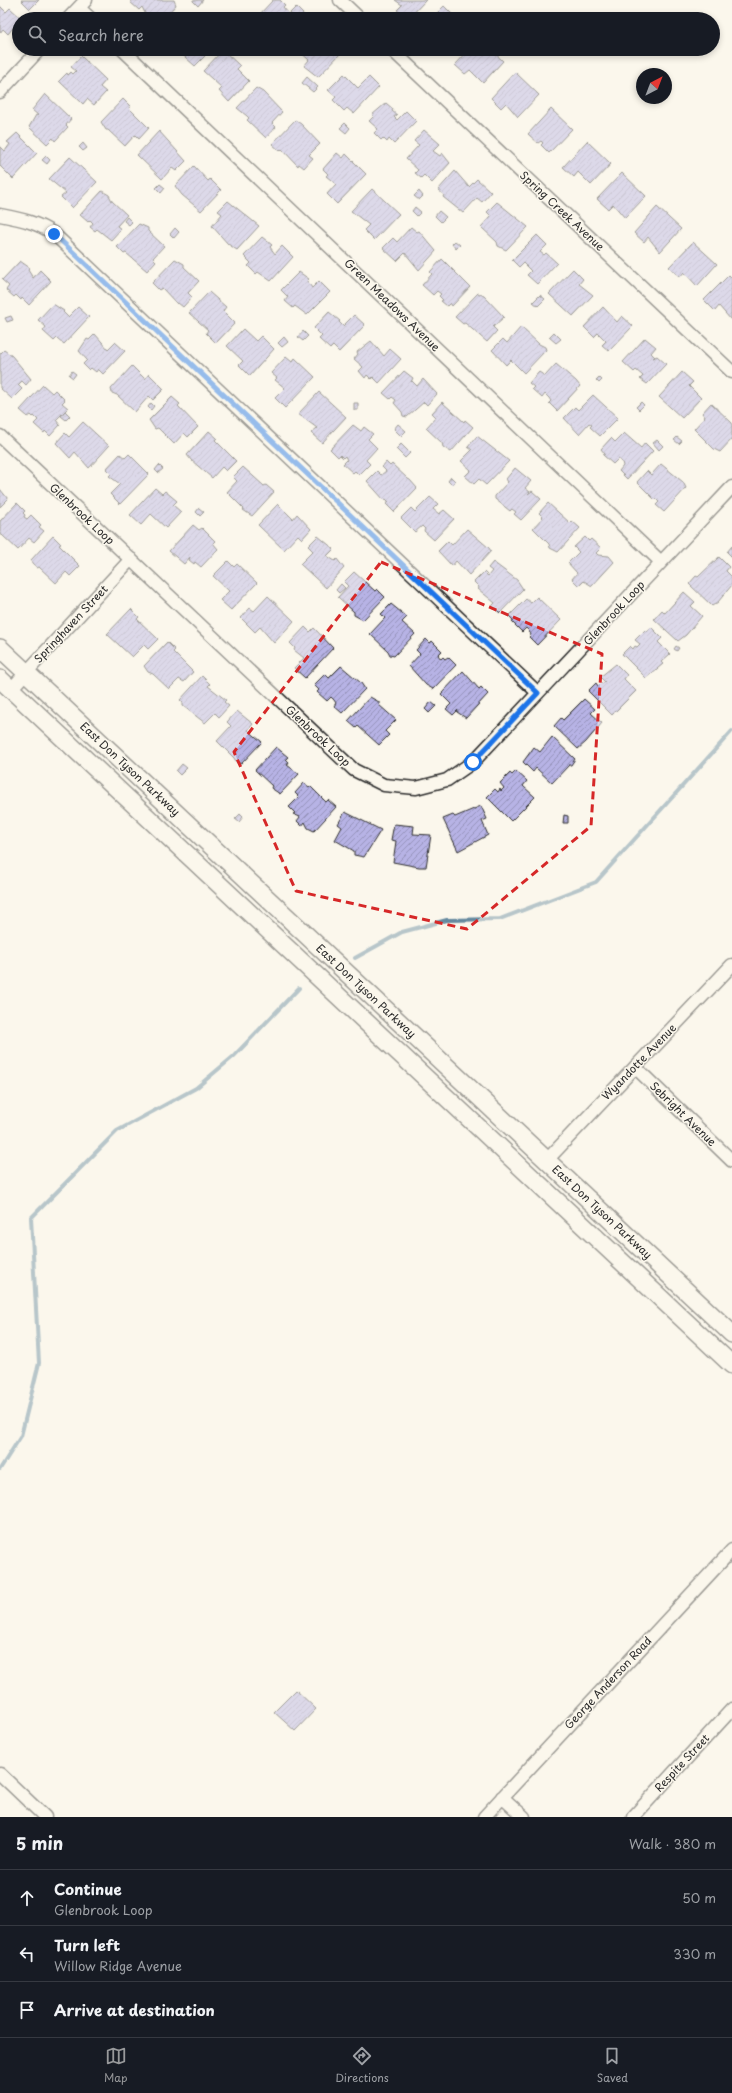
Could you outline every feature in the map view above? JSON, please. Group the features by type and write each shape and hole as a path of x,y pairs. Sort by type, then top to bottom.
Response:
{"main road":[{"name":"East Don Tyson Parkway","path":"0,648 732,1334"},
{"name":"East Don Tyson Parkway","path":"5,684 732,1365"}],"street":[{"path":"340,0 353,12"},
{"path":"75,12 83,4"},
{"path":"0,92 33,56"},
{"name":"Green Meadows Avenue","path":"129,56 662,562"},
{"name":"Spring Creek Avenue","path":"398,56 732,372"},
{"path":"0,215 29,221 43,226 54,234 538,693"},
{"name":"Glenbrook Loop","path":"0,436 354,770 384,785 416,788 447,780 473,762 732,487"},
{"name":"Springhaven Street","path":"5,684 26,672 131,560"},
{"name":"Wyandotte Avenue","path":"547,1160 732,965"},
{"name":"Sebright Avenue","path":"635,1068 732,1161"},
{"name":"George Anderson Road","path":"484,1817 732,1550"},
{"name":"Respite Street","path":"633,1817 732,1709"},
{"path":"0,1774 45,1817"},
{"path":"502,1797 524,1817"}],"highlighted area":[{"path":"381,562 602,654 591,826 467,929 296,891 234,752"}],"building":[{"path":"21,0 39,0 30,9"},
{"path":"133,0 174,0 176,5 170,12 144,12 142,7 139,10 130,2"},
{"path":"193,0 203,0 198,6 193,1"},
{"path":"273,0 280,0 285,5 283,7 287,12 262,12"},
{"path":"395,0 426,0 415,12 399,12 397,10 402,5"},
{"path":"0,6 6,12 10,8 14,12 12,12 12,29 8,34 3,29 0,33"},
{"path":"444,6 450,12 438,12"},
{"path":"296,7 301,12 291,12"},
{"path":"81,56 106,80 100,87 106,92 94,105 87,99 83,104 59,81 67,73 68,75 71,72 73,74 76,71 71,67"},
{"path":"184,56 205,56 195,66"},
{"path":"217,56 229,56 240,66 237,69 249,81 229,102 219,91 222,88 203,71"},
{"path":"305,56 338,56 318,77 304,66 309,60"},
{"path":"463,56 498,56 503,61 483,83 470,70 465,74 455,65"},
{"path":"515,72 539,95 518,117 506,103 501,108 491,98"},
{"path":"344,74 358,88 369,77 379,87 354,114 347,108 344,111 333,100 336,97 328,90"},
{"path":"307,77 318,87 313,92 302,83"},
{"path":"256,88 263,92 282,112 272,123 276,127 266,138 247,120 249,118 237,108"},
{"path":"45,94 71,119 66,125 68,127 55,141 53,138 47,144 29,127 36,115 39,116 32,110"},
{"path":"123,99 130,106 129,108 149,128 139,139 135,135 125,146 108,130 106,130 101,122"},
{"path":"386,103 397,115 394,117 397,120 406,111 416,121 394,144 389,139 387,142 383,138 381,140 374,133 378,129 369,121 374,116 372,115"},
{"path":"551,109 572,129 549,153 541,145 543,143 541,141 538,143 528,134"},
{"path":"295,120 301,124 320,144 309,155 313,158 304,168 299,164 298,166 282,149 280,151 272,144"},
{"path":"345,123 350,128 346,133 340,128"},
{"path":"424,130 440,144 433,151 440,156 442,153 450,163 432,183 424,175 421,178 415,173 418,170 406,159 419,145 414,141"},
{"path":"159,131 186,161 176,171 172,168 162,179 137,155"},
{"path":"17,133 37,153 13,179 0,166 0,146 5,151 10,144 7,142"},
{"path":"587,141 611,164 591,185 578,172 574,177 563,167"},
{"path":"83,143 87,148 83,151 79,147"},
{"path":"337,153 343,158 346,154 366,174 337,204 327,194 336,184 326,176 328,174 323,169"},
{"path":"46,156 50,160 47,164 42,160"},
{"path":"70,157 97,182 72,208 61,197 66,193 49,179"},
{"path":"194,166 208,181 210,179 221,190 201,211 182,195 175,186"},
{"path":"455,171 469,187 477,179 491,192 482,202 477,198 463,213 443,197 444,195 438,190"},
{"path":"622,173 646,196 625,218 613,204 608,209 597,199"},
{"path":"160,184 165,188 161,193 156,188"},
{"path":"372,189 399,214 374,240 364,230 369,225 351,211"},
{"path":"102,191 109,195 112,201 127,215 117,226 121,229 111,240 97,229 95,231 90,227 93,223 90,220 88,222 80,215"},
{"path":"419,191 423,196 419,200 414,196"},
{"path":"228,201 259,226 237,250 228,244 212,226 222,214 218,211"},
{"path":"497,202 528,227 506,250 498,246 497,242 481,227 491,216 487,212"},
{"path":"415,207 421,212 417,216 412,211"},
{"path":"657,207 681,229 660,252 648,237 644,242 634,233"},
{"path":"439,211 446,217 441,222 435,216"},
{"path":"127,217 132,222 129,225 124,221"},
{"path":"139,224 148,228 148,231 164,246 153,258 156,261 147,271 117,247"},
{"path":"411,227 417,232 419,231 436,251 419,270 405,253 397,261 383,248 393,238 397,242"},
{"path":"175,228 179,232 174,238 170,234"},
{"path":"537,235 547,245 540,252 544,255 546,253 557,263 537,284 527,275 531,271 523,263 519,267 512,260"},
{"path":"262,237 272,245 270,247 275,254 282,246 293,257 271,281 258,272 256,274 248,266 251,263 244,256"},
{"path":"455,241 460,245 456,249 452,244"},
{"path":"693,242 717,264 697,286 684,272 680,277 669,267"},
{"path":"175,259 184,264 184,267 199,281 188,293 192,297 183,307 178,303 177,304 162,288 159,290 152,283"},
{"path":"442,259 470,287 452,306 450,303 447,306 441,301 443,300 439,296 441,294 437,291 433,295 422,285 432,274 430,272"},
{"path":"20,261 30,268 28,270 33,278 40,270 51,281 29,305 22,298 21,300 16,295 14,297 6,290 9,286 2,280"},
{"path":"573,269 583,279 579,284 593,295 573,316 549,294"},
{"path":"299,272 309,279 307,281 312,288 319,281 330,292 307,315 295,306 293,308 285,301 288,297 281,290"},
{"path":"729,275 732,278 731,320 719,306 715,311 704,300"},
{"path":"209,292 226,307 223,311 235,323 216,343 206,333 208,330 189,313"},
{"path":"478,293 484,296 504,317 493,327 497,331 487,342 465,323 463,324 455,317"},
{"path":"540,295 545,299 538,306 533,302"},
{"path":"53,304 64,311 63,312 68,317 78,307 89,317 64,344 57,338 54,341 43,331 46,327 38,320"},
{"path":"603,307 617,322 622,316 633,326 609,351 602,345 606,341 598,333 594,337 584,327"},
{"path":"329,312 340,321 339,322 343,326 354,315 365,325 339,352 333,346 330,349 319,339 322,336 314,328"},
{"path":"11,316 13,320 7,322 5,318"},
{"path":"521,327 539,344 545,347 546,350 524,373 511,360 506,365 492,350 503,339 507,343"},
{"path":"243,329 256,341 261,336 274,349 250,376 239,365 243,361 227,346"},
{"path":"303,331 308,336 303,341 298,337"},
{"path":"554,332 561,339 556,343 549,337"},
{"path":"95,334 108,349 115,342 125,351 103,374 98,369 96,372 91,368 89,370 83,364 87,360 79,351 87,339 89,340"},
{"path":"284,337 288,342 282,347 278,343"},
{"path":"645,338 656,347 651,353 666,364 647,384 640,379 643,376 636,370 634,372 623,362"},
{"path":"371,341 384,356 390,349 401,359 379,383 373,377 371,379 367,375 365,378 359,371 363,367 354,359 358,354 357,352"},
{"path":"4,350 12,356 31,379 26,385 22,381 18,385 22,389 12,399 0,388 0,354"},
{"path":"286,357 292,362 295,358 315,377 285,408 275,398 285,388 275,380 277,378 271,373"},
{"path":"556,364 580,386 557,411 549,403 551,401 545,394 542,398 532,389 534,387 529,383 539,372 545,376"},
{"path":"132,366 145,379 149,374 164,389 153,400 149,396 135,412 117,395 112,393 111,389"},
{"path":"72,371 76,374 73,378 69,375"},
{"path":"404,371 413,378 411,382 412,381 417,386 423,379 437,394 427,405 424,402 407,417 403,416 402,412 394,403 396,400 392,397 390,399 383,393"},
{"path":"682,372 693,382 689,386 701,398 682,418 659,397"},
{"path":"599,377 602,380 599,383 596,380"},
{"path":"43,385 52,393 55,390 65,400 62,403 68,408 56,420 60,425 50,436 34,424 38,420 34,416 33,417 31,415 28,417 20,410"},
{"path":"319,392 346,417 322,443 311,433 317,428 298,414"},
{"path":"593,395 618,418 600,436 590,427 592,425 589,423 579,434 564,418 575,407 578,410"},
{"path":"172,397 180,404 178,406 198,427 188,437 184,433 174,444 158,428 155,429 149,420"},
{"path":"442,402 464,422 465,420 473,427 451,452 443,447 442,443 426,428 436,417 432,413"},
{"path":"641,402 644,405 639,410 636,407"},
{"path":"151,403 154,406 151,410 148,407"},
{"path":"354,403 358,403 358,410 354,410"},
{"path":"711,403 732,423 732,439 720,452 714,449 694,429 705,417 702,413"},
{"path":"65,411 70,416 66,420 61,416"},
{"path":"83,422 109,446 89,468 75,452 70,458 56,443 65,433 69,437"},
{"path":"398,424 406,431 401,436 394,429"},
{"path":"353,425 361,431 364,427 373,434 368,439 377,448 366,460 370,464 359,475 355,471 353,473 343,464 347,460 345,456 343,458 340,455 338,457 330,449"},
{"path":"209,431 217,438 215,440 236,461 226,471 222,467 212,478 187,455"},
{"path":"624,433 641,448 645,443 653,451 627,479 619,471 623,466 622,462 618,459 613,464 603,455 605,454 601,449 611,438 615,442"},
{"path":"477,436 509,461 486,485 479,479 474,484 465,476 471,470 461,461 472,450 468,447"},
{"path":"677,437 682,441 679,444 674,440"},
{"path":"657,440 663,446 659,450 653,443"},
{"path":"401,444 410,453 405,458 396,449"},
{"path":"120,454 125,458 129,454 149,474 120,504 110,494 120,484 109,476 111,474 106,469"},
{"path":"386,462 390,466 392,464 417,488 394,512 386,504 389,502 386,499 384,500 367,481 377,471 381,475 386,471 382,467"},
{"path":"661,464 683,482 686,488 664,512 656,505 659,502 656,499 655,500 637,482 647,471 651,475"},
{"path":"159,465 163,469 158,473 155,470"},
{"path":"243,467 264,486 266,485 274,492 252,516 243,510 244,509 227,492 237,481 233,477"},
{"path":"515,468 531,481 525,488 530,492 528,494 532,491 541,499 521,520 514,514 516,512 512,509 510,511 495,499 495,496 508,482 506,479"},
{"path":"451,477 455,481 452,485 448,481"},
{"path":"155,488 162,494 165,491 177,501 173,505 181,512 166,528 151,514 141,525 130,515"},
{"path":"0,489 8,499 0,507"},
{"path":"430,497 438,504 433,509 439,514 444,510 454,519 434,540 424,531 425,529 422,526 415,532 401,518 411,508 415,512"},
{"path":"17,503 25,511 23,513 25,515 24,517 27,519 31,515 41,525 39,527 44,531 34,542 29,538 18,550 2,535 0,535 0,521"},
{"path":"548,503 570,523 572,521 580,528 558,552 550,548 549,544 533,528 543,517 539,513"},
{"path":"278,504 293,519 297,514 311,529 302,539 298,535 284,550 258,525"},
{"path":"199,508 204,512 200,516 196,512"},
{"path":"193,525 199,530 202,528 215,541 213,543 218,549 201,567 195,562 194,564 189,560 190,557 184,564 169,551"},
{"path":"467,529 491,551 469,575 456,561 452,566 438,551 448,541 452,545"},
{"path":"53,536 61,544 59,545 80,566 70,576 66,572 56,583 39,567 37,568 31,560"},
{"path":"318,536 334,549 327,556 335,561 337,559 344,568 326,588 300,564 313,551 308,546"},
{"path":"585,537 589,541 591,539 601,548 596,553 598,555 609,556 614,562 592,586 584,581 579,586 572,579 577,573 568,563 579,552 574,547"},
{"path":"732,546 732,557 727,552"},
{"path":"719,557 729,567 726,571 732,577 732,585 718,602 712,606 689,584 696,576 698,577"},
{"path":"228,561 234,567 237,564 257,583 231,610 220,600 229,591 213,576"},
{"path":"493,562 517,580 523,589 500,613 492,606 495,603 478,589 479,587 474,582 484,572 488,576 492,571 488,568"},
{"path":"354,572 375,591 377,589 385,597 363,620 354,615 354,612 338,597 348,586 344,582"},
{"path":"341,584 345,588 339,593 336,590"},
{"path":"684,592 695,602 691,606 702,616 686,635 678,641 654,619 662,610 665,613"},
{"path":"268,596 294,621 274,643 260,627 255,632 241,618 250,608 254,611"},
{"path":"537,597 561,620 537,645 529,637 531,635 529,631 526,628 522,632 512,622 514,621 509,616 526,599 531,603"},
{"path":"391,604 407,617 402,622 415,634 394,656 390,655 388,651 370,634 385,618 381,614"},
{"path":"131,609 139,617 137,619 158,639 148,649 144,645 132,657 107,634"},
{"path":"305,627 310,632 314,628 333,648 305,678 294,668 304,658 294,650 295,648 290,643"},
{"path":"651,627 662,638 658,642 670,654 661,662 663,664 646,678 622,654 630,646 633,649 635,646 637,647 640,644 635,640 645,630 647,632"},
{"path":"426,639 430,643 432,641 442,651 438,655 441,659 443,657 445,659 448,657 456,665 433,689 426,685 409,666 420,654 416,650"},
{"path":"167,642 175,650 173,652 193,672 184,682 179,679 169,689 153,674 148,672 144,666"},
{"path":"676,646 679,648 677,651 674,649"},
{"path":"616,664 627,675 624,679 636,691 612,715 588,691 596,683 598,686 605,682 600,677"},
{"path":"341,666 361,683 365,689 342,713 334,706 336,703 331,697 327,701 317,692 319,690 314,685 325,674 329,678"},
{"path":"463,671 479,689 481,687 488,694 466,718 457,712 458,710 453,715 446,709 451,704 441,694"},
{"path":"202,676 210,684 208,686 226,700 224,702 229,706 219,717 215,713 205,723 183,706 183,703 180,700"},
{"path":"370,697 379,702 379,705 396,720 385,731 389,735 379,745 358,726 356,728 348,721"},
{"path":"584,699 595,709 591,713 602,723 578,749 554,726 561,718 563,720"},
{"path":"431,702 436,706 429,713 425,709"},
{"path":"237,711 253,724 248,730 262,742 241,764 237,763 217,741 231,726 227,722"},
{"path":"552,737 575,759 571,765 569,765 552,783 536,768 533,772 523,762 534,747 540,752"},
{"path":"276,747 288,757 286,759 289,762 287,765 299,774 280,794 271,788 272,786 255,770"},
{"path":"182,764 187,768 180,775 176,771"},
{"path":"516,771 527,781 523,786 535,797 511,821 487,797 495,789 498,792 500,789 501,791 504,788 500,783 510,773 512,775"},
{"path":"304,783 309,787 310,786 326,802 328,800 336,807 314,831 308,828 305,822 302,826 297,821 300,817 293,814 295,813 289,807 299,797 295,793"},
{"path":"481,806 487,819 482,821 488,835 458,851 443,819 453,815 455,817"},
{"path":"345,812 381,830 364,857 354,855 354,851 335,840 342,827 338,824"},
{"path":"240,814 243,817 239,822 235,819"},
{"path":"564,815 568,816 568,823 563,823"},
{"path":"394,824 414,826 413,834 431,835 426,867 393,862 396,841 391,840"},
{"path":"296,1690 316,1709 295,1731 274,1712"}],"waterway":[{"path":"355,958 402,932 447,920 500,919 596,882 732,731"},
{"path":"0,1469 21,1436 39,1363 31,1218 117,1131 196,1088 234,1056 299,988"}],"route":[{"path":"54,234 538,693 473,762"}]}
